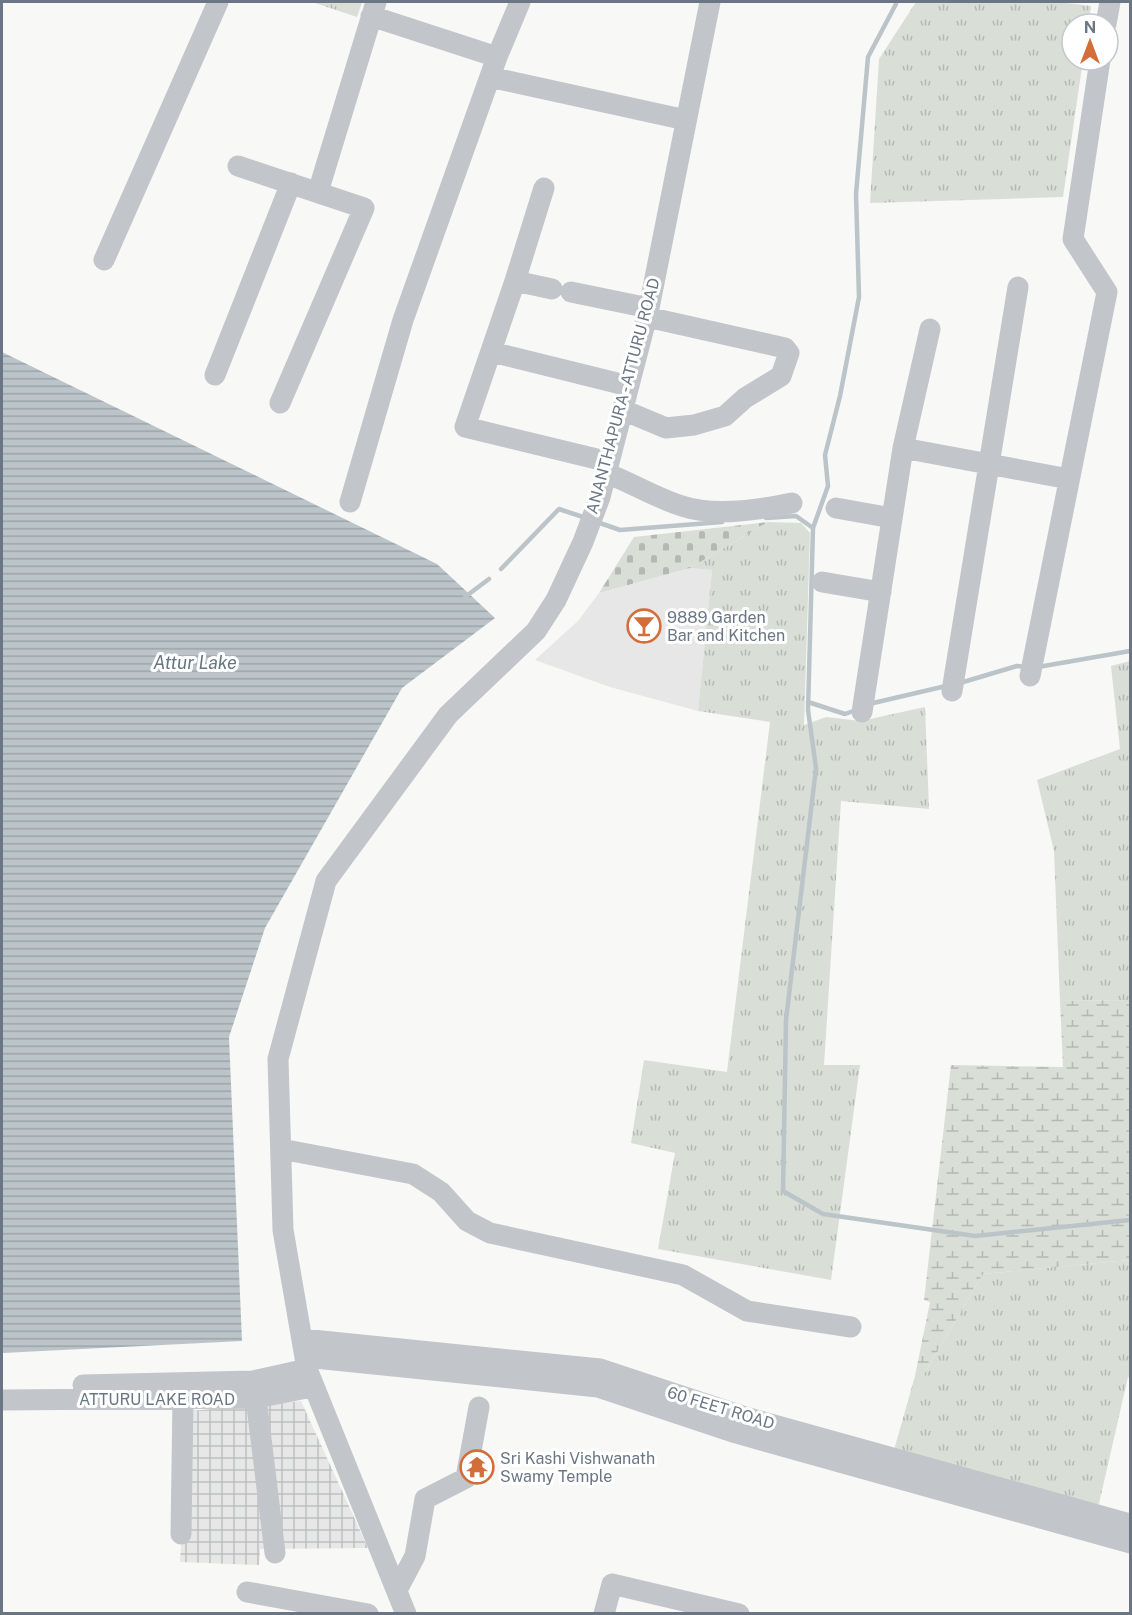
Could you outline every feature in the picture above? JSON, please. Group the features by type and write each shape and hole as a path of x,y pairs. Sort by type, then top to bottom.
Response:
{"street":[{"path":"104,260 218,2"},
{"path":"350,502 403,320 497,57 520,2"},
{"name":"ANANTHAPURA - ATTURU ROAD","path":"406,1614 307,1363 283,1230 278,1059 326,880 448,715 536,631 556,600 583,542 600,497 648,312 710,2"},
{"path":"318,192 374,9 497,57"},
{"path":"1030,676 1107,292 1073,238 1098,72"},
{"path":"490,77 686,120"},
{"path":"238,166 364,208 280,403"},
{"path":"215,375 291,183"},
{"path":"544,188 492,352 465,427 608,467 653,494 692,508 709,511 769,508 792,503"},
{"path":"515,281 648,312 785,348 789,353 781,376 746,398 725,416 694,425 666,428 623,411"},
{"path":"952,691 1018,287"},
{"path":"862,712 903,448 930,329"},
{"path":"492,352 629,386"},
{"path":"903,448 1069,479"},
{"path":"836,508 892,518"},
{"path":"822,582 881,592"},
{"path":"281,1149 413,1174 441,1192 467,1221 490,1233 683,1275 747,1311 851,1327"},
{"name":"ATTURU LAKE ROAD","path":"2,1387 254,1381 307,1363"},
{"name":"ATTURU LAKE ROAD","path":"2,1400 256,1398 307,1363"},
{"name":"60 FEET ROAD","path":"307,1363 600,1369 742,1416 1131,1524"},
{"name":"60 FEET ROAD","path":"307,1363 598,1387 736,1433 1131,1543"},
{"path":"256,1398 275,1553"},
{"path":"181,1534 183,1399"},
{"path":"396,1590 415,1556 425,1499 466,1478 479,1407"},
{"path":"604,1614 612,1584 739,1614"},
{"path":"247,1592 368,1614"}],"shaded area":[{"path":"690,568 712,570 698,711 610,687 535,660 578,621 599,593"},
{"path":"301,1401 368,1548 260,1549 259,1565 180,1562 190,1411"}],"green space":[{"path":"312,2 362,2 357,17"},
{"path":"916,2 1059,2 1091,6 1090,12 1060,12 1060,72 1081,72 1063,197 870,203 879,59"},
{"path":"768,522 801,523 810,533 804,725 826,717 861,721 925,707 929,809 841,801 824,1065 860,1065 831,1280 658,1249 675,1153 631,1143 644,1060 727,1072 770,722 698,711 712,570 690,568"},
{"path":"768,522 690,568 599,593 634,537"},
{"path":"1130,661 1130,1000 1060,1001 1054,851 1037,780 1120,749 1111,666"},
{"path":"1130,1000 1130,1260 983,1274 923,1376 915,1376 930,1302 924,1300 951,1065 1063,1067 1060,1001"},
{"path":"1130,1260 1130,1378 1128,1377 1098,1508 894,1450 915,1376 923,1376 983,1274"}],"water":[{"name":"Attur Lake","path":"2,352 437,564 495,618 402,688 265,928 229,1037 242,1341 2,1353"}],"waterway":[{"path":"813,528 828,486 825,455 840,396 859,297 856,194 868,57 896,4"},
{"path":"501,569 559,509 586,518"},
{"path":"766,518 796,516 813,528 808,710 816,768 786,1020 783,1191 823,1214 975,1236 1130,1220"},
{"path":"597,522 620,530 722,522"},
{"path":"465,597 489,579"},
{"path":"1038,667 1130,651"},
{"path":"960,683 1017,666 1027,667"},
{"path":"869,704 946,686"},
{"path":"808,702 845,714 856,710"}],"place":[{"name":"9889 Garden Bar and Kitchen","path":"644,626"},
{"name":"Sri Kashi Vishwanath Swamy Temple","path":"477,1467"}]}
